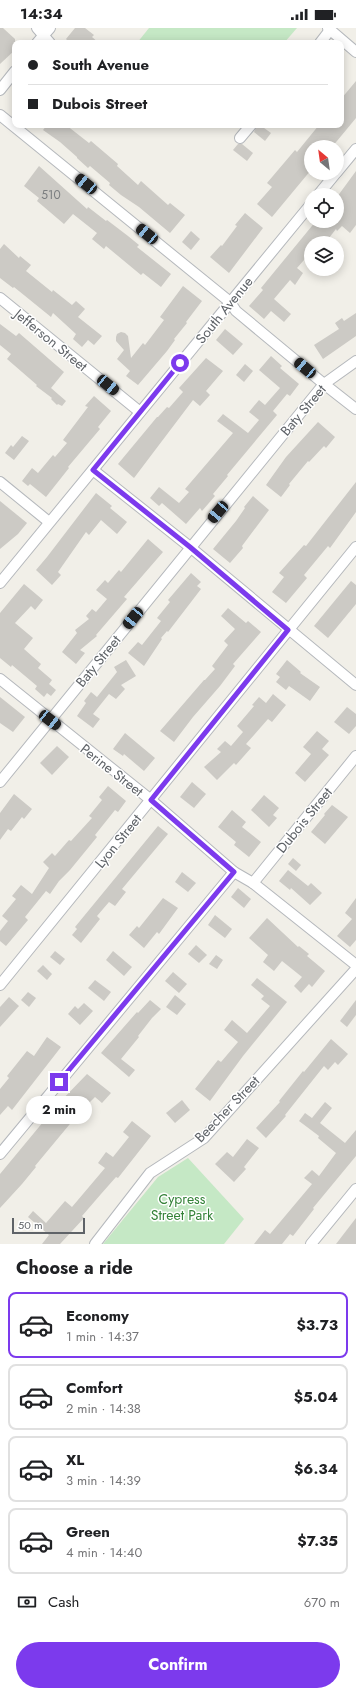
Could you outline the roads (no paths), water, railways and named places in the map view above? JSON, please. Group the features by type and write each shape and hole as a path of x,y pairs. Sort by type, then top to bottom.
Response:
{"street":[{"path":"322,40 329,29 342,40"},
{"path":"344,42 356,52"},
{"path":"0,90 12,75"},
{"path":"0,115 12,125"},
{"path":"16,128 230,302 236,311 356,409"},
{"path":"240,138 248,128"},
{"path":"344,164 356,149"},
{"path":"324,188 330,180"},
{"name":"South Avenue","path":"0,583 304,212"},
{"name":"Jefferson Street","path":"0,298 140,412"},
{"name":"Baty Street","path":"0,782 324,384 356,362"},
{"path":"93,470 190,547 356,685"},
{"path":"0,482 49,522"},
{"name":"Lyon Street","path":"0,985 356,547"},
{"name":"Perine Street","path":"0,679 151,800 234,872 253,883 356,965"},
{"name":"Dubois Street","path":"253,883 356,756"},
{"path":"0,1154 234,872"},
{"name":"Beecher Street","path":"95,1244 150,1173 204,1138 356,969"},
{"path":"311,1244 356,1189"}],"park label":[{"name":"Cypress Street Park","path":"182,1208"}]}
